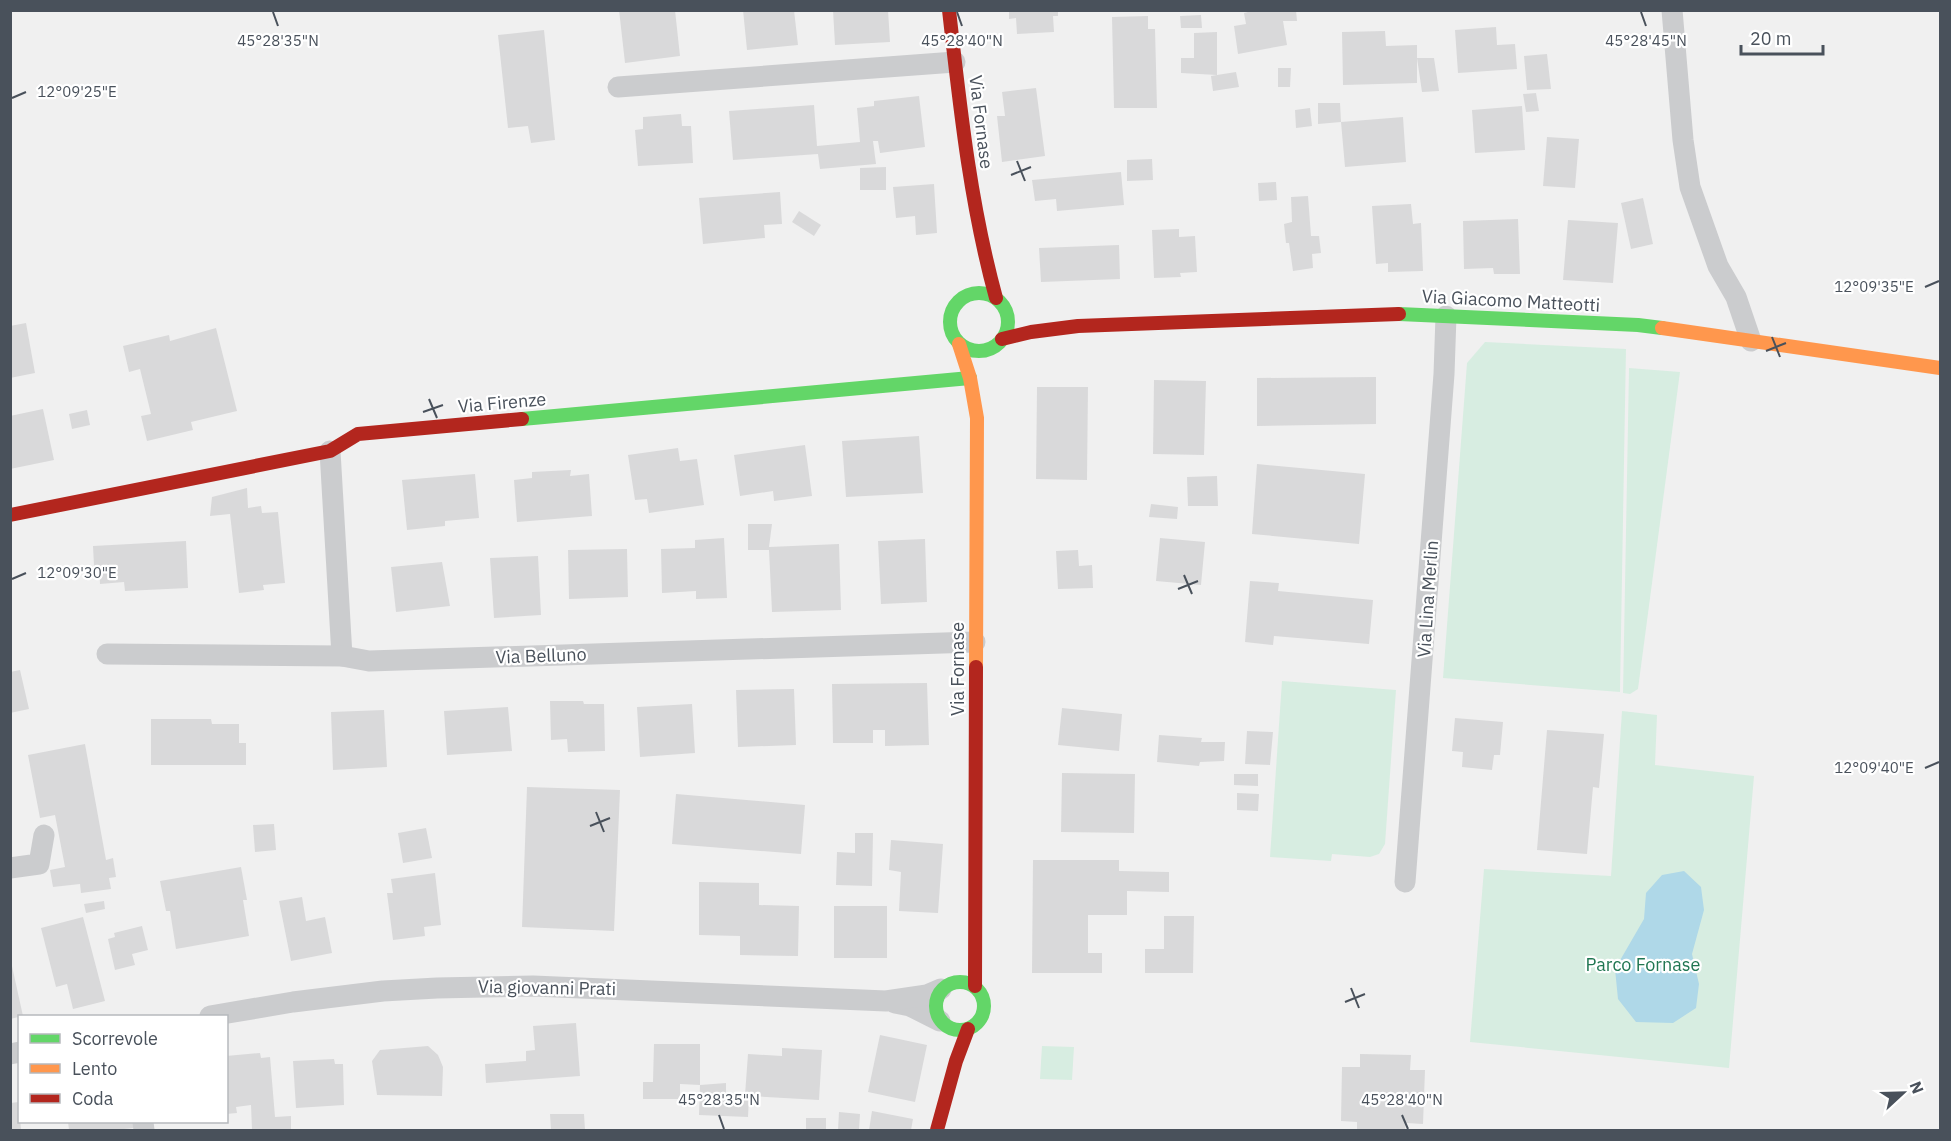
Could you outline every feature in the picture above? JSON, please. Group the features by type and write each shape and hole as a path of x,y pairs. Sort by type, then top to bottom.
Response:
{"street":[{"name":"Via Fornase","path":"949,10 972,202 986,265 1008,321 1007,331 989,364"},
{"path":"1672,10 1683,140 1690,188 1718,266 1736,297 1751,341"},
{"path":"618,87 955,62"},
{"name":"Via Fornase","path":"968,247 972,202"},
{"name":"Via Fornase","path":"943,1104 968,1029 979,1021 984,1008 982,996 975,986 977,418 970,378 959,344 953,336 950,317 960,300 964,280"},
{"path":"960,300 978,293 999,301"},
{"name":"Via Giacomo Matteotti","path":"999,301 1026,316 1078,326"},
{"name":"Via Giacomo Matteotti","path":"999,343 1031,332 1078,326 1394,314 1638,325 1941,368"},
{"name":"Via Lina Merlin","path":"1405,882 1446,355 1446,316"},
{"path":"959,344 977,352 987,351 999,343"},
{"name":"Via Firenze","path":"10,515 330,451 358,434 970,378"},
{"name":"Via Fornase","path":"977,418 985,381"},
{"path":"330,451 342,656"},
{"name":"Via Belluno","path":"107,654 342,656 369,661 975,642"},
{"path":"10,868 39,864 44,835"},
{"name":"Via Fornase","path":"938,1131 947,1057 943,1024 936,1012 936,1000 953,976 975,919"},
{"path":"886,1001 927,995 953,976 975,986"},
{"name":"Via giovanni Prati","path":"222,1015 383,991 437,988 533,986 886,1001"},
{"path":"886,1001 910,1006 954,1030 968,1029"}],"green space":[{"path":"1485,342 1626,349 1620,692 1443,678 1467,363"},
{"path":"1629,368 1680,372 1638,689 1630,694 1623,693"},
{"path":"1282,681 1396,690 1385,844 1379,854 1370,857 1332,854 1331,861 1270,857"},
{"name":"Parco Fornase","path":"1622,711 1657,715 1655,765 1754,776 1729,1068 1470,1042 1484,869 1611,876"},
{"path":"1042,1046 1074,1047 1072,1080 1040,1079"}],"water":[{"path":"1684,871 1701,887 1704,910 1692,954 1699,984 1696,1008 1673,1023 1636,1022 1618,999 1615,969 1644,919 1646,893 1662,875"}],"building":[{"path":"619,10 675,10 680,56 625,63"},
{"path":"743,10 794,10 798,45 747,50"},
{"path":"833,10 888,10 890,42 835,45"},
{"path":"1009,10 1058,10 1058,16 1053,16 1054,32 1017,34 1016,18 1009,19"},
{"path":"1256,10 1296,10 1297,21 1283,21 1287,45 1238,54 1234,26 1246,24 1244,13"},
{"path":"1201,15 1202,28 1181,28 1180,16"},
{"path":"1148,16 1148,29 1155,29 1157,108 1114,108 1112,17"},
{"path":"1496,27 1497,45 1515,44 1517,69 1458,73 1455,30"},
{"path":"544,30 555,140 531,143 528,126 508,128 498,35"},
{"path":"1385,31 1386,46 1417,45 1417,83 1343,85 1342,32"},
{"path":"1217,32 1217,75 1181,73 1181,58 1194,58 1194,33"},
{"path":"1547,54 1551,89 1527,90 1524,56"},
{"path":"1417,58 1434,58 1439,91 1422,92"},
{"path":"1278,68 1291,68 1290,87 1278,87"},
{"path":"1236,72 1239,87 1213,91 1211,76"},
{"path":"1036,88 1045,156 1002,162 997,116 1005,116 1002,92"},
{"path":"1536,93 1539,111 1526,112 1523,94"},
{"path":"919,96 925,147 880,153 878,141 873,141 876,164 820,169 818,154 733,160 729,111 814,105 817,146 860,142 857,108 874,106 874,101"},
{"path":"1318,103 1340,103 1341,122 1318,124"},
{"path":"1522,106 1525,150 1475,153 1472,110"},
{"path":"1310,108 1312,126 1296,128 1295,110"},
{"path":"681,114 682,126 691,126 693,163 638,166 635,130 643,129 643,117"},
{"path":"1403,117 1406,162 1345,167 1341,122"},
{"path":"1547,137 1579,139 1575,188 1543,186"},
{"path":"1152,159 1153,180 1127,181 1127,160"},
{"path":"886,167 886,190 860,190 860,168"},
{"path":"1121,172 1124,205 1057,211 1056,199 1035,201 1032,180"},
{"path":"1276,182 1277,200 1259,201 1258,183"},
{"path":"934,184 937,233 916,235 915,216 896,218 893,187"},
{"path":"780,192 782,224 764,225 765,238 703,244 699,198"},
{"path":"1308,196 1311,236 1319,236 1321,253 1312,254 1313,268 1293,271 1284,224 1292,222 1291,197"},
{"path":"1643,198 1653,244 1631,249 1621,203"},
{"path":"1411,204 1413,224 1421,223 1423,271 1388,272 1388,263 1376,264 1372,206"},
{"path":"799,211 821,225 814,236 792,222"},
{"path":"1518,219 1520,274 1494,274 1493,268 1464,269 1463,221"},
{"path":"1568,220 1618,223 1613,283 1563,280"},
{"path":"1179,229 1179,237 1195,236 1197,272 1180,273 1181,277 1154,278 1152,230"},
{"path":"1119,245 1120,279 1041,282 1039,248"},
{"path":"26,323 35,373 10,378 10,326"},
{"path":"216,328 237,411 191,422 193,430 147,441 141,416 151,414 140,369 129,372 123,346 169,335 170,341"},
{"path":"1376,377 1376,424 1257,426 1257,378"},
{"path":"1154,380 1206,381 1204,455 1153,454"},
{"path":"1037,387 1088,387 1087,480 1036,479"},
{"path":"43,409 54,460 10,469 10,416"},
{"path":"87,410 90,425 72,429 69,414"},
{"path":"919,436 923,493 846,497 842,441"},
{"path":"805,445 812,496 774,501 773,491 740,496 734,455"},
{"path":"678,448 680,461 697,459 704,505 649,513 647,499 635,500 628,455"},
{"path":"1257,464 1365,474 1359,544 1252,534"},
{"path":"571,470 570,476 589,474 592,516 517,522 514,480 532,478 532,472"},
{"path":"475,474 479,518 445,521 445,526 407,530 402,480"},
{"path":"1217,476 1218,506 1188,506 1187,477"},
{"path":"247,488 248,508 261,506 262,513 278,512 285,583 263,585 264,590 239,593 230,514 210,516 212,497"},
{"path":"1151,504 1178,507 1177,519 1149,517"},
{"path":"748,524 772,524 769,547 839,544 841,610 772,612 769,550 748,550"},
{"path":"724,538 727,598 696,599 696,591 662,593 661,549 695,548 695,540"},
{"path":"1160,538 1205,542 1201,585 1156,581"},
{"path":"925,539 927,602 881,604 878,541"},
{"path":"186,541 188,588 125,591 124,582 100,584 99,566 94,566 93,546"},
{"path":"627,549 628,597 569,599 568,550"},
{"path":"1078,550 1079,566 1092,565 1093,588 1058,589 1056,551"},
{"path":"538,556 541,615 494,618 490,558"},
{"path":"442,562 450,606 396,612 391,567"},
{"path":"1250,581 1279,583 1278,591 1373,600 1369,644 1274,636 1273,645 1245,642"},
{"path":"20,670 29,709 10,713 10,672"},
{"path":"927,683 929,745 885,746 885,730 873,730 873,743 833,743 832,684"},
{"path":"794,689 796,745 738,747 736,690"},
{"path":"550,701 583,701 584,704 604,704 605,751 568,752 567,739 551,740"},
{"path":"692,704 695,753 640,757 637,707"},
{"path":"508,707 512,751 447,755 444,711"},
{"path":"1062,708 1122,714 1119,751 1058,745"},
{"path":"384,710 387,767 333,770 331,712"},
{"path":"1455,718 1503,722 1500,755 1494,755 1492,770 1462,767 1463,752 1452,751"},
{"path":"151,719 211,719 212,724 239,724 239,743 246,743 246,765 151,765"},
{"path":"1547,730 1604,734 1599,788 1593,787 1587,854 1537,850"},
{"path":"1247,731 1273,732 1270,765 1245,764"},
{"path":"1159,735 1202,738 1201,742 1225,742 1224,761 1200,762 1199,766 1157,762"},
{"path":"85,744 106,860 113,858 116,877 109,878 111,889 81,893 80,884 53,887 50,870 65,867 55,815 40,818 28,755"},
{"path":"1062,773 1135,774 1134,833 1061,832"},
{"path":"1234,774 1258,774 1258,786 1234,785"},
{"path":"527,787 620,790 614,931 522,927"},
{"path":"1237,793 1259,794 1258,811 1237,810"},
{"path":"676,794 805,805 801,854 672,844"},
{"path":"274,824 276,850 255,852 253,825"},
{"path":"426,828 432,858 403,863 398,833"},
{"path":"855,833 873,833 872,886 836,885 837,852 855,853"},
{"path":"891,840 943,844 938,913 899,911 901,872 889,870"},
{"path":"1033,860 1119,860 1119,871 1169,872 1169,892 1127,891 1127,915 1088,915 1088,953 1102,953 1102,973 1032,973"},
{"path":"241,867 247,900 243,900 249,936 176,949 170,911 166,911 160,881"},
{"path":"435,873 441,925 424,927 425,936 393,940 387,893 393,893 391,879"},
{"path":"699,882 759,883 759,905 799,906 798,956 740,955 740,936 699,935"},
{"path":"302,897 306,921 325,917 332,953 291,961 279,901"},
{"path":"104,901 105,909 86,913 84,904"},
{"path":"834,906 887,906 887,958 834,958"},
{"path":"1164,916 1194,916 1193,973 1145,973 1145,949 1164,949"},
{"path":"83,917 105,1001 73,1009 67,984 56,987 41,928"},
{"path":"142,926 148,950 132,954 135,965 115,970 108,939 115,937 114,933"},
{"path":"10,957 23,1015 10,1019"},
{"path":"576,1023 580,1076 486,1083 485,1064 526,1061 526,1051 535,1050 533,1026"},
{"path":"880,1035 927,1045 915,1102 868,1092"},
{"path":"654,1044 700,1044 700,1085 680,1084 680,1099 643,1099 643,1082 653,1082"},
{"path":"428,1046 438,1055 443,1067 442,1096 377,1095 372,1061 380,1050"},
{"path":"782,1048 822,1050 819,1100 749,1096 748,1117 699,1115 700,1085 726,1083 726,1095 745,1095 748,1054 782,1056"},
{"path":"260,1053 261,1058 270,1057 275,1117 291,1116 291,1130 252,1130 251,1105 236,1107 237,1113 228,1114 228,1056"},
{"path":"1360,1054 1411,1055 1410,1070 1425,1070 1423,1124 1406,1123 1405,1130 1357,1130 1357,1122 1341,1121 1342,1067 1360,1067"},
{"path":"334,1059 335,1064 343,1064 344,1105 296,1108 293,1061"},
{"path":"18,1102 18,1123 20,1123 21,1130 10,1130 10,1103"},
{"path":"872,1111 913,1119 911,1130 869,1130"},
{"path":"839,1112 860,1114 859,1130 838,1130"},
{"path":"550,1114 584,1114 585,1130 551,1130"},
{"path":"806,1118 826,1118 826,1130 806,1130"},
{"path":"68,1123 134,1123 135,1128 113,1130 69,1130"}],"traffic: fast":[{"path":"973,293 985,293 1000,301 1008,316 1008,322 1008,328 1000,343 985,351 973,351 958,343 950,328 950,316 958,301 973,293"},
{"path":"1399,314 1662,328"},
{"path":"522,419 970,378"},
{"path":"955,982 965,982 980,992 984,1006 980,1020 974,1026 965,1030 955,1030 940,1020 936,1011 936,1001 946,986 955,982"}],"traffic: slow":[{"path":"1662,328 1940,368"},
{"path":"959,344 970,378 977,418 976,667"}],"traffic: jam":[{"path":"949,10 973,191 996,298"},
{"path":"1002,339 1031,332 1078,326 1399,314"},
{"path":"10,515 330,451 358,434 522,419"},
{"path":"975,986 976,667"},
{"path":"937,1130 956,1061 968,1029"}]}
